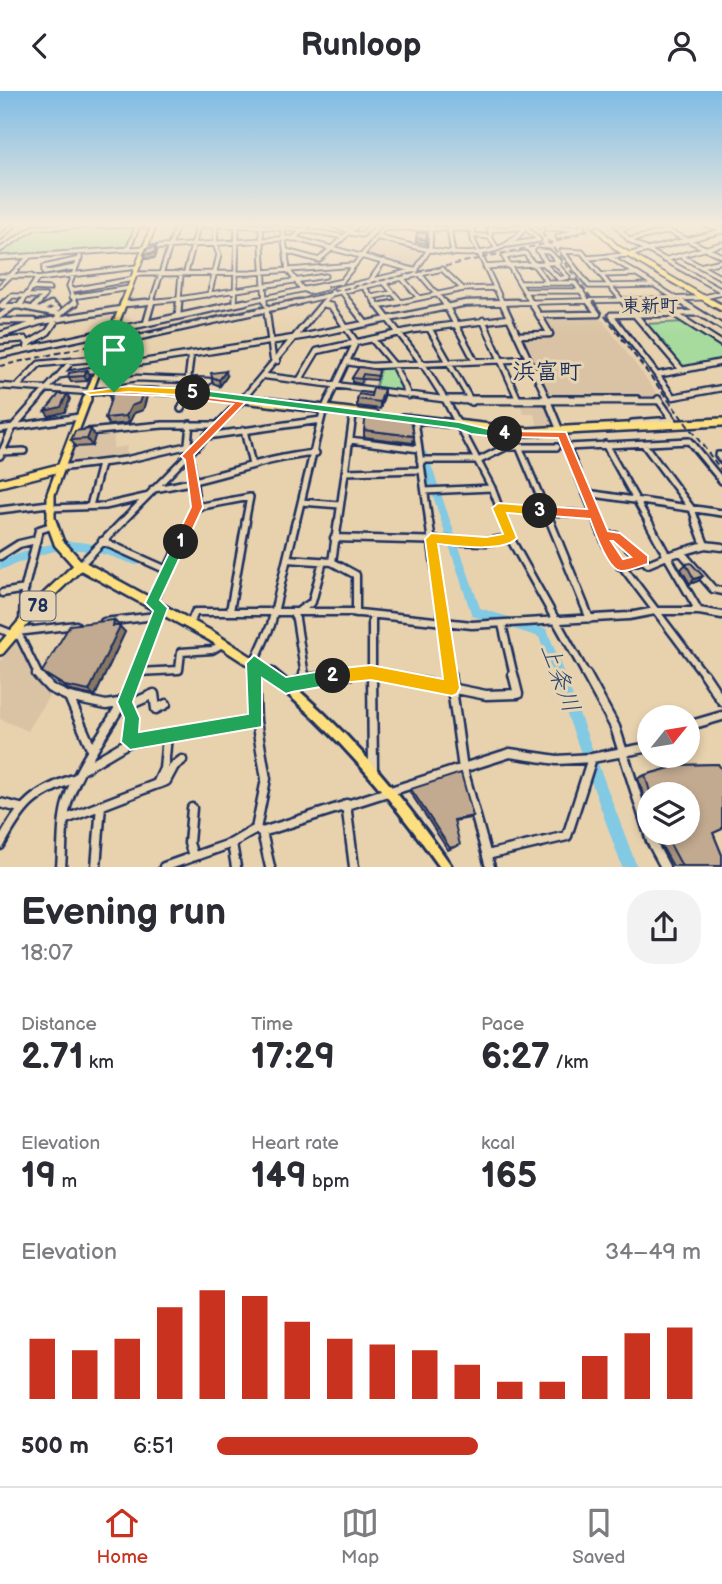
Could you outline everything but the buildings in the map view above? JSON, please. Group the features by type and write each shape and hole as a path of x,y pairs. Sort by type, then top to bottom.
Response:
{"main road":[{"path":"140,261 60,468 49,506 51,526 63,549 79,565 223,643 286,686 327,721 391,790 446,866"},
{"path":"639,261 722,308"},
{"path":"90,392 114,389 198,393 242,400"},
{"path":"90,392 188,395 242,400 324,410 379,417 354,416 324,410"},
{"path":"391,419 510,435 722,424"},
{"path":"562,433 722,424"},
{"path":"0,483 60,468"},
{"name":"78","path":"0,650 23,622 79,565"}],"street":[{"path":"0,286 25,261"},
{"path":"64,261 44,267 44,273 76,267"},
{"path":"27,347 48,332 60,314 76,303 69,286 79,261"},
{"path":"146,323 164,261"},
{"path":"178,316 183,273 188,261"},
{"path":"209,295 218,261"},
{"path":"235,304 236,261"},
{"path":"262,261 270,341 273,359 277,361"},
{"path":"287,261 288,270 303,289"},
{"path":"319,261 328,284"},
{"path":"79,565 265,376 357,261"},
{"path":"370,281 384,261"},
{"path":"385,261 418,272 439,293 475,361"},
{"path":"333,292 402,278 418,272 423,261"},
{"path":"482,261 547,398 603,536 620,566 690,654 722,701"},
{"path":"507,261 550,334 517,335"},
{"path":"532,261 548,283"},
{"path":"556,264 558,261"},
{"path":"570,261 589,286 653,285"},
{"path":"590,261 682,370"},
{"path":"616,261 722,327"},
{"path":"666,261 722,292"},
{"path":"691,261 721,277"},
{"path":"700,266 712,261"},
{"path":"485,267 545,263 556,264 568,278 559,279 545,263"},
{"path":"72,290 159,274 263,272 354,265"},
{"path":"0,276 31,276 37,279 137,267"},
{"path":"108,342 418,272 442,269 463,289"},
{"path":"601,275 635,274"},
{"path":"0,317 54,321 122,307 325,276"},
{"path":"704,281 721,277"},
{"path":"402,278 418,298"},
{"path":"19,306 37,279"},
{"path":"0,355 27,347 342,281"},
{"path":"384,282 400,302"},
{"path":"520,283 575,283 598,314 540,315"},
{"path":"364,287 422,363 446,400 492,488 510,538 615,727 625,751 651,841 665,866"},
{"path":"32,288 48,289"},
{"path":"72,297 130,288"},
{"path":"379,306 463,289 495,288"},
{"path":"341,291 366,324"},
{"path":"526,291 582,291"},
{"path":"61,375 348,328 447,306 501,301 704,298 722,292"},
{"path":"372,297 393,293"},
{"path":"1,306 12,296 45,296 33,308"},
{"path":"323,303 331,306 356,342"},
{"path":"40,310 51,304 58,309 51,313"},
{"path":"1,306 19,306 60,314"},
{"path":"0,317 13,307"},
{"path":"673,313 722,344"},
{"path":"699,313 611,316 673,397 722,388"},
{"path":"299,381 317,351 457,323 509,318"},
{"path":"484,320 519,401"},
{"path":"0,335 40,322"},
{"path":"429,328 472,402"},
{"path":"0,341 25,339 27,347"},
{"path":"372,339 393,364 409,396"},
{"path":"270,866 259,830 266,779 256,721 254,663 275,612 316,453 324,410 356,342"},
{"path":"188,379 192,364 191,354"},
{"path":"17,387 40,364 103,358"},
{"path":"347,362 371,366 528,359"},
{"path":"0,453 13,427 72,361"},
{"path":"657,375 721,364"},
{"path":"265,376 472,402 547,398 658,399 673,421 580,427 579,430"},
{"path":"114,389 118,381 137,378 209,381 198,393"},
{"path":"0,386 90,392"},
{"path":"181,409 188,395"},
{"path":"332,562 354,416"},
{"path":"0,429 79,417"},
{"path":"206,436 321,420"},
{"path":"416,422 463,769 490,866"},
{"path":"73,433 190,424 218,425"},
{"path":"188,443 190,424"},
{"path":"244,430 252,465"},
{"path":"350,440 419,449"},
{"path":"567,447 689,441 722,481"},
{"path":"60,468 135,458 188,443 199,443"},
{"path":"605,444 699,611"},
{"path":"519,446 590,619"},
{"path":"645,446 692,509 705,545"},
{"path":"420,460 476,460 506,447 557,447"},
{"path":"0,453 24,451"},
{"path":"153,489 192,484 281,456 316,453"},
{"path":"722,455 718,455 722,460"},
{"path":"61,866 67,801 92,750 127,704 167,571 197,507 190,458 187,456"},
{"path":"90,506 101,464"},
{"path":"345,472 422,470"},
{"path":"425,491 492,488"},
{"path":"587,493 722,513"},
{"path":"0,510 90,506 145,497"},
{"path":"197,507 250,497 230,611"},
{"path":"302,502 340,505"},
{"path":"498,508 595,515"},
{"path":"23,622 21,617 25,589 36,540 39,530 51,526"},
{"path":"603,536 616,536 648,564 705,545 722,547"},
{"path":"334,538 486,542 510,538"},
{"path":"0,556 19,544 36,540"},
{"path":"102,541 114,551 134,555 167,571"},
{"path":"681,552 713,589 722,591"},
{"path":"288,559 332,562 356,575 356,613"},
{"path":"620,566 643,560"},
{"path":"295,611 312,602 323,561"},
{"path":"2,593 25,589"},
{"path":"92,624 156,609"},
{"path":"190,624 195,612 230,611 356,613 472,625 590,619 655,611 699,611 722,615"},
{"path":"295,611 305,679"},
{"path":"372,614 373,770"},
{"path":"14,633 79,624"},
{"path":"286,686 305,679 371,672 486,695 518,694 502,624"},
{"path":"0,629 20,637 40,681 53,692 106,705 127,704 154,694 156,709 166,704"},
{"path":"138,672 178,670 181,652 212,650 223,643"},
{"path":"69,697 92,750"},
{"path":"127,704 132,718 130,742"},
{"path":"700,722 722,716"},
{"path":"83,769 130,742 256,721"},
{"path":"157,785 164,769 167,735"},
{"path":"164,866 179,864 259,830 510,753 556,760 592,758 637,749"},
{"path":"487,855 567,836 592,758"},
{"path":"66,819 166,781 174,766 182,760"},
{"path":"0,845 19,808 52,786 76,778"},
{"path":"0,803 19,808"},
{"path":"346,804 354,866"},
{"path":"96,866 102,805"},
{"path":"192,808 189,843 193,856"},
{"path":"232,843 236,866"}],"shaded area":[{"path":"387,261 419,261 414,269"},
{"path":"598,314 659,396 549,396 520,336 552,334 544,316"},
{"path":"544,400 553,426 539,429 534,414 524,414 519,402"},
{"path":"115,430 113,448 127,446 125,458 68,466 80,434"},
{"path":"17,639 39,683 50,694 28,731 0,719 0,662"}],"green space":[{"path":"685,322 722,345 722,360 686,368 679,365 645,324"},
{"path":"391,366 405,392 375,389 381,367"}],"waterway":[{"name":"上条川","path":"423,453 476,612 543,633 630,867"},
{"path":"0,566 37,551 67,545 98,548 136,561"}],"railway":[{"path":"0,366 467,261"},
{"path":"563,261 722,471"}],"district":[{"name":"東新町","path":"650,306"},
{"name":"浜富町","path":"547,372"}],"route":[{"path":"114,392 90,392 129,389 177,391 459,425 460,428 480,432 528,436 562,434 578,469 595,515 603,536 607,546 620,566 643,560 616,536 603,536 595,515 498,508 510,538 486,542 431,539 452,688 371,672 305,679 286,686 254,663 256,721 225,724 130,742 132,718 129,705 125,702 161,608 152,603 197,507 190,458 187,456 241,402 165,393 114,392"}]}
